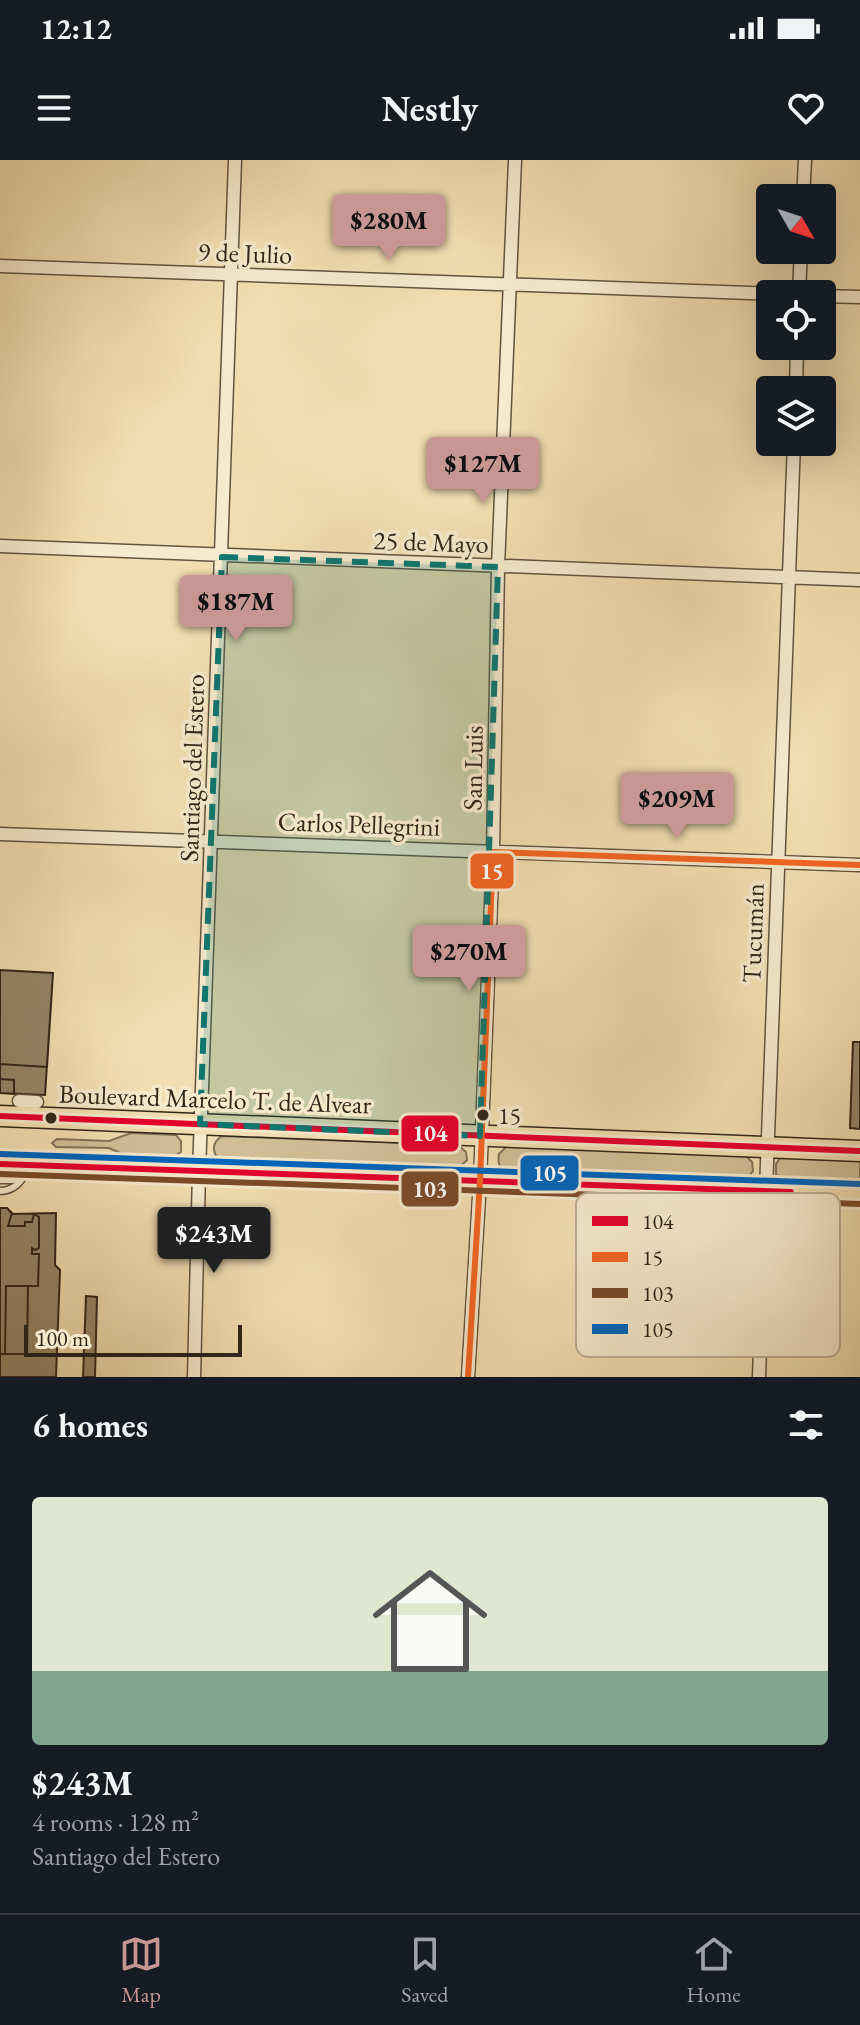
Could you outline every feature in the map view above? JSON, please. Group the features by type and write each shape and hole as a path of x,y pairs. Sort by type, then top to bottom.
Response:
{"main road":[{"name":"Boulevard Marcelo T. de Alvear","path":"0,1116 860,1151"},
{"path":"0,1164 828,1193"},
{"path":"840,1193 860,1194"}],"street":[{"name":"Santiago del Estero","path":"194,1377 200,1124 235,160"},
{"name":"San Luis","path":"468,1377 480,1181 493,852 498,567 515,160"},
{"path":"804,184 805,160"},
{"name":"9 de Julio","path":"0,266 756,293"},
{"path":"836,296 860,297"},
{"name":"Tucumán","path":"765,1191 793,456"},
{"name":"25 de Mayo","path":"0,546 860,580"},
{"name":"Carlos Pellegrini","path":"0,834 860,865"},
{"path":"19,1101 37,1102"},
{"name":"Tucumán","path":"759,1377 760,1357"}],"lane":[{"path":"0,1180 13,1180 31,1166"},
{"path":"0,1191 8,1191 19,1183 31,1166"}],"highlighted area":[{"path":"222,557 498,567 480,1136 200,1124"}],"shaded area":[{"path":"131,1133 176,1135 181,1141 181,1152 171,1158 129,1157 109,1148 56,1147 52,1143 57,1139 109,1141"},
{"path":"222,1136 458,1145 466,1152 467,1160 457,1169 221,1160 216,1156 214,1147"},
{"path":"507,1146 745,1155 752,1162 753,1171 745,1181 506,1171 500,1166 499,1154"},
{"path":"781,1157 860,1160 860,1185 783,1182 776,1174 776,1164"}],"building":[{"path":"0,970 53,973 45,1095 0,1093"},
{"path":"0,970 53,973 47,1067 0,1064"},
{"path":"853,1042 860,1042 860,1129 850,1128"},
{"path":"0,1079 14,1080 14,1094 0,1093"},
{"path":"0,1208 7,1208 12,1213 8,1226 25,1226 25,1222 32,1222 34,1214 39,1217 39,1248 32,1248 32,1254 39,1254 38,1286 6,1286 5,1354 0,1354"},
{"path":"0,1208 7,1208 12,1214 56,1213 55,1265 60,1270 56,1377 0,1377"},
{"path":"6,1286 28,1286 27,1354 5,1354"},
{"path":"86,1296 97,1297 95,1377 83,1377"}],"transit line":[{"name":"15","path":"468,1377 480,1181 493,852 860,865"},
{"name":"104","path":"0,1116 860,1151"},
{"name":"105","path":"0,1154 860,1184"},
{"name":"104","path":"0,1164 791,1192"},
{"name":"103","path":"0,1174 576,1194"},
{"name":"103","path":"840,1203 860,1204"}],"place":[{"name":"15","path":"483,1115"}]}
